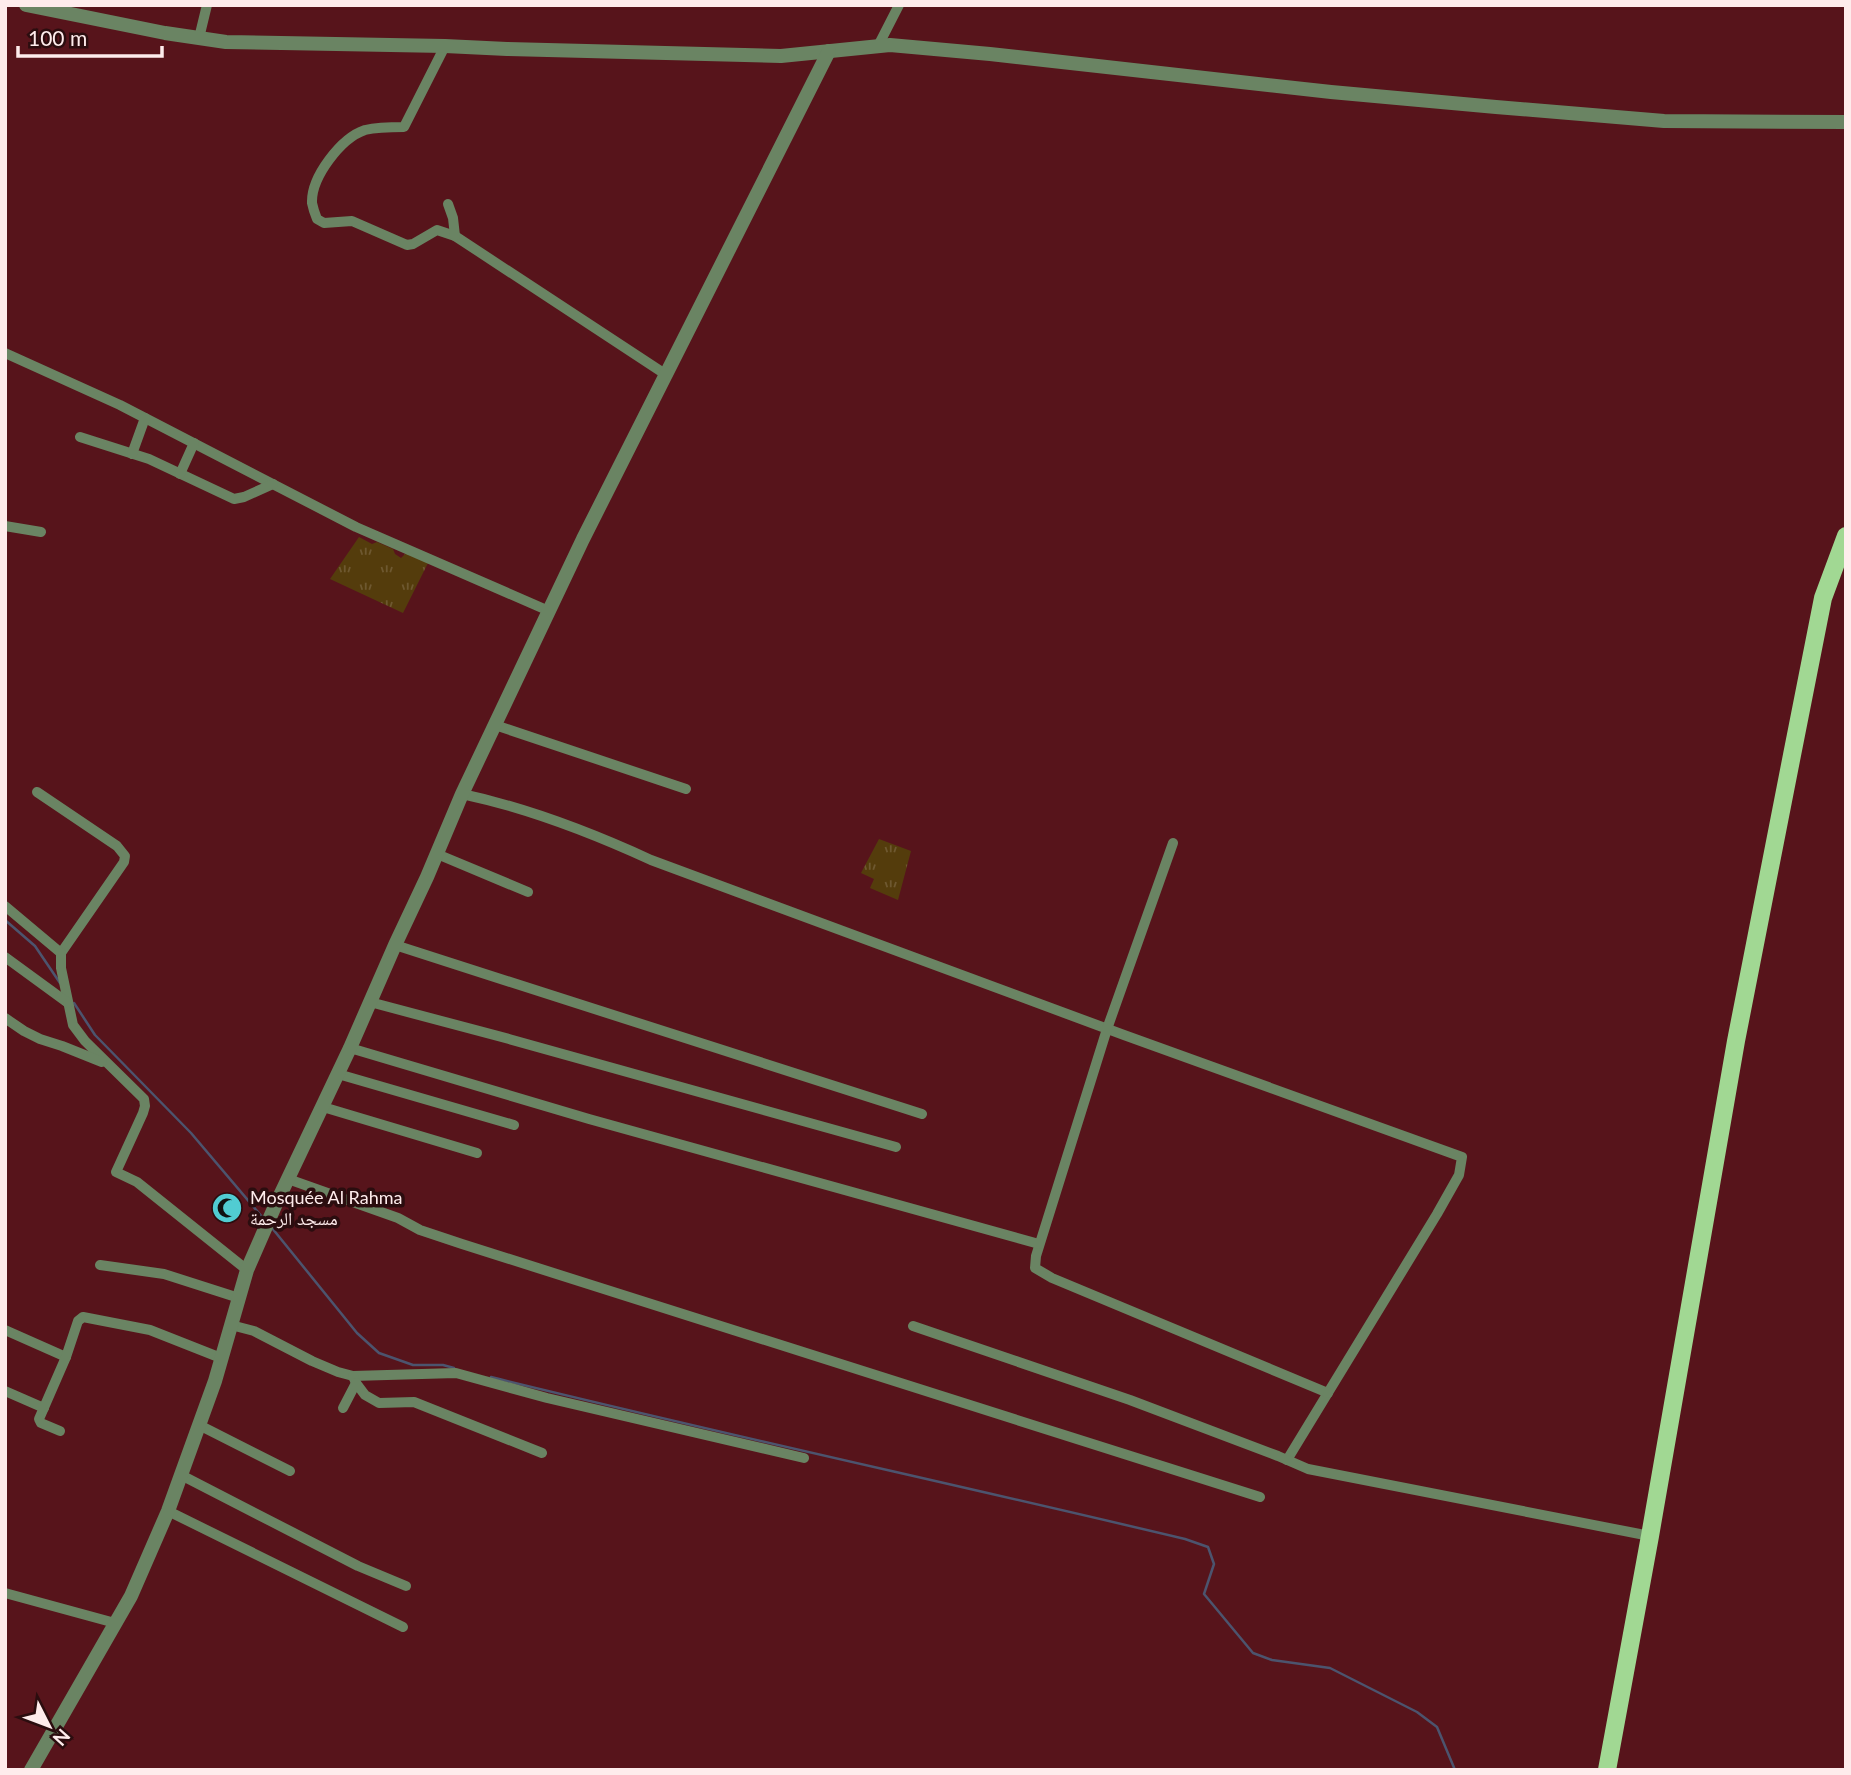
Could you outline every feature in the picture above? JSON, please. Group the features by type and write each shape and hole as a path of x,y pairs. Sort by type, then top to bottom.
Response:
{"main road":[{"path":"1606,1770 1650,1536 1736,1041 1823,598 1846,536"}],"street":[{"path":"199,38 207,5"},
{"path":"878,46 900,5"},
{"path":"30,6 226,42 781,56 890,45 977,52 1331,92 1664,121 1846,122"},
{"path":"445,46 404,127 363,131 345,143 330,159 319,175 313,193 312,204 317,219 324,223 352,220 407,245 437,230 455,236 665,374"},
{"path":"31,1770 131,1596 168,1511 200,1424 247,1270 350,1048 462,794 665,374 829,51"},
{"path":"449,204 455,236"},
{"path":"5,353 145,418 356,527 549,611"},
{"path":"132,454 145,418"},
{"path":"80,437 132,454 234,499 273,484"},
{"path":"180,474 194,443"},
{"path":"5,526 41,532"},
{"path":"495,724 686,789"},
{"path":"37,792 117,846 125,856 124,862 61,953 61,968 73,1025 108,1065 144,1099 145,1106 116,1172 136,1182 247,1270"},
{"path":"462,794 500,802 601,837 651,860 1462,1157 1459,1175 1287,1460"},
{"path":"1173,843 1107,1029 1039,1244 1035,1268 1052,1278 1328,1394"},
{"path":"437,854 528,892"},
{"path":"5,906 61,953"},
{"path":"395,945 922,1114"},
{"path":"5,957 68,1003"},
{"path":"370,1002 896,1147"},
{"path":"5,1018 40,1039 108,1065"},
{"path":"350,1048 602,1122 1039,1244"},
{"path":"338,1074 514,1125"},
{"path":"323,1107 477,1153"},
{"path":"288,1179 462,1244 1260,1497"},
{"path":"100,1265 164,1275 239,1298"},
{"path":"60,1431 41,1423 39,1419 66,1357 78,1321 83,1317 150,1330 222,1358"},
{"path":"231,1325 254,1331 355,1380 456,1373 547,1398 804,1458"},
{"path":"913,1326 1130,1400 1308,1469 1650,1536"},
{"path":"5,1329 66,1357"},
{"path":"343,1408 355,1380"},
{"path":"355,1380 365,1395 379,1403 414,1402 542,1453"},
{"path":"5,1391 44,1408"},
{"path":"200,1424 290,1471"},
{"path":"181,1475 358,1566 406,1586"},
{"path":"168,1511 403,1627"},
{"path":"5,1594 115,1623"}],"green space":[{"path":"359,537 372,544 377,542 393,549 401,558 406,553 428,563 403,613 330,579"},
{"path":"879,839 911,851 898,900 870,888 874,879 861,873"}],"waterway":[{"path":"5,920 35,946 60,983"},
{"path":"74,1003 95,1035 191,1133 263,1218"},
{"path":"272,1228 357,1333 379,1353 413,1365 443,1365 454,1368"},
{"path":"491,1377 1185,1539 1208,1547 1214,1564 1204,1594 1253,1653 1272,1660 1330,1668 1417,1712 1437,1727 1455,1770"}],"place":[{"name":"Mosquée Al Rahma مسجد الرحمة","path":"227,1208"}]}
